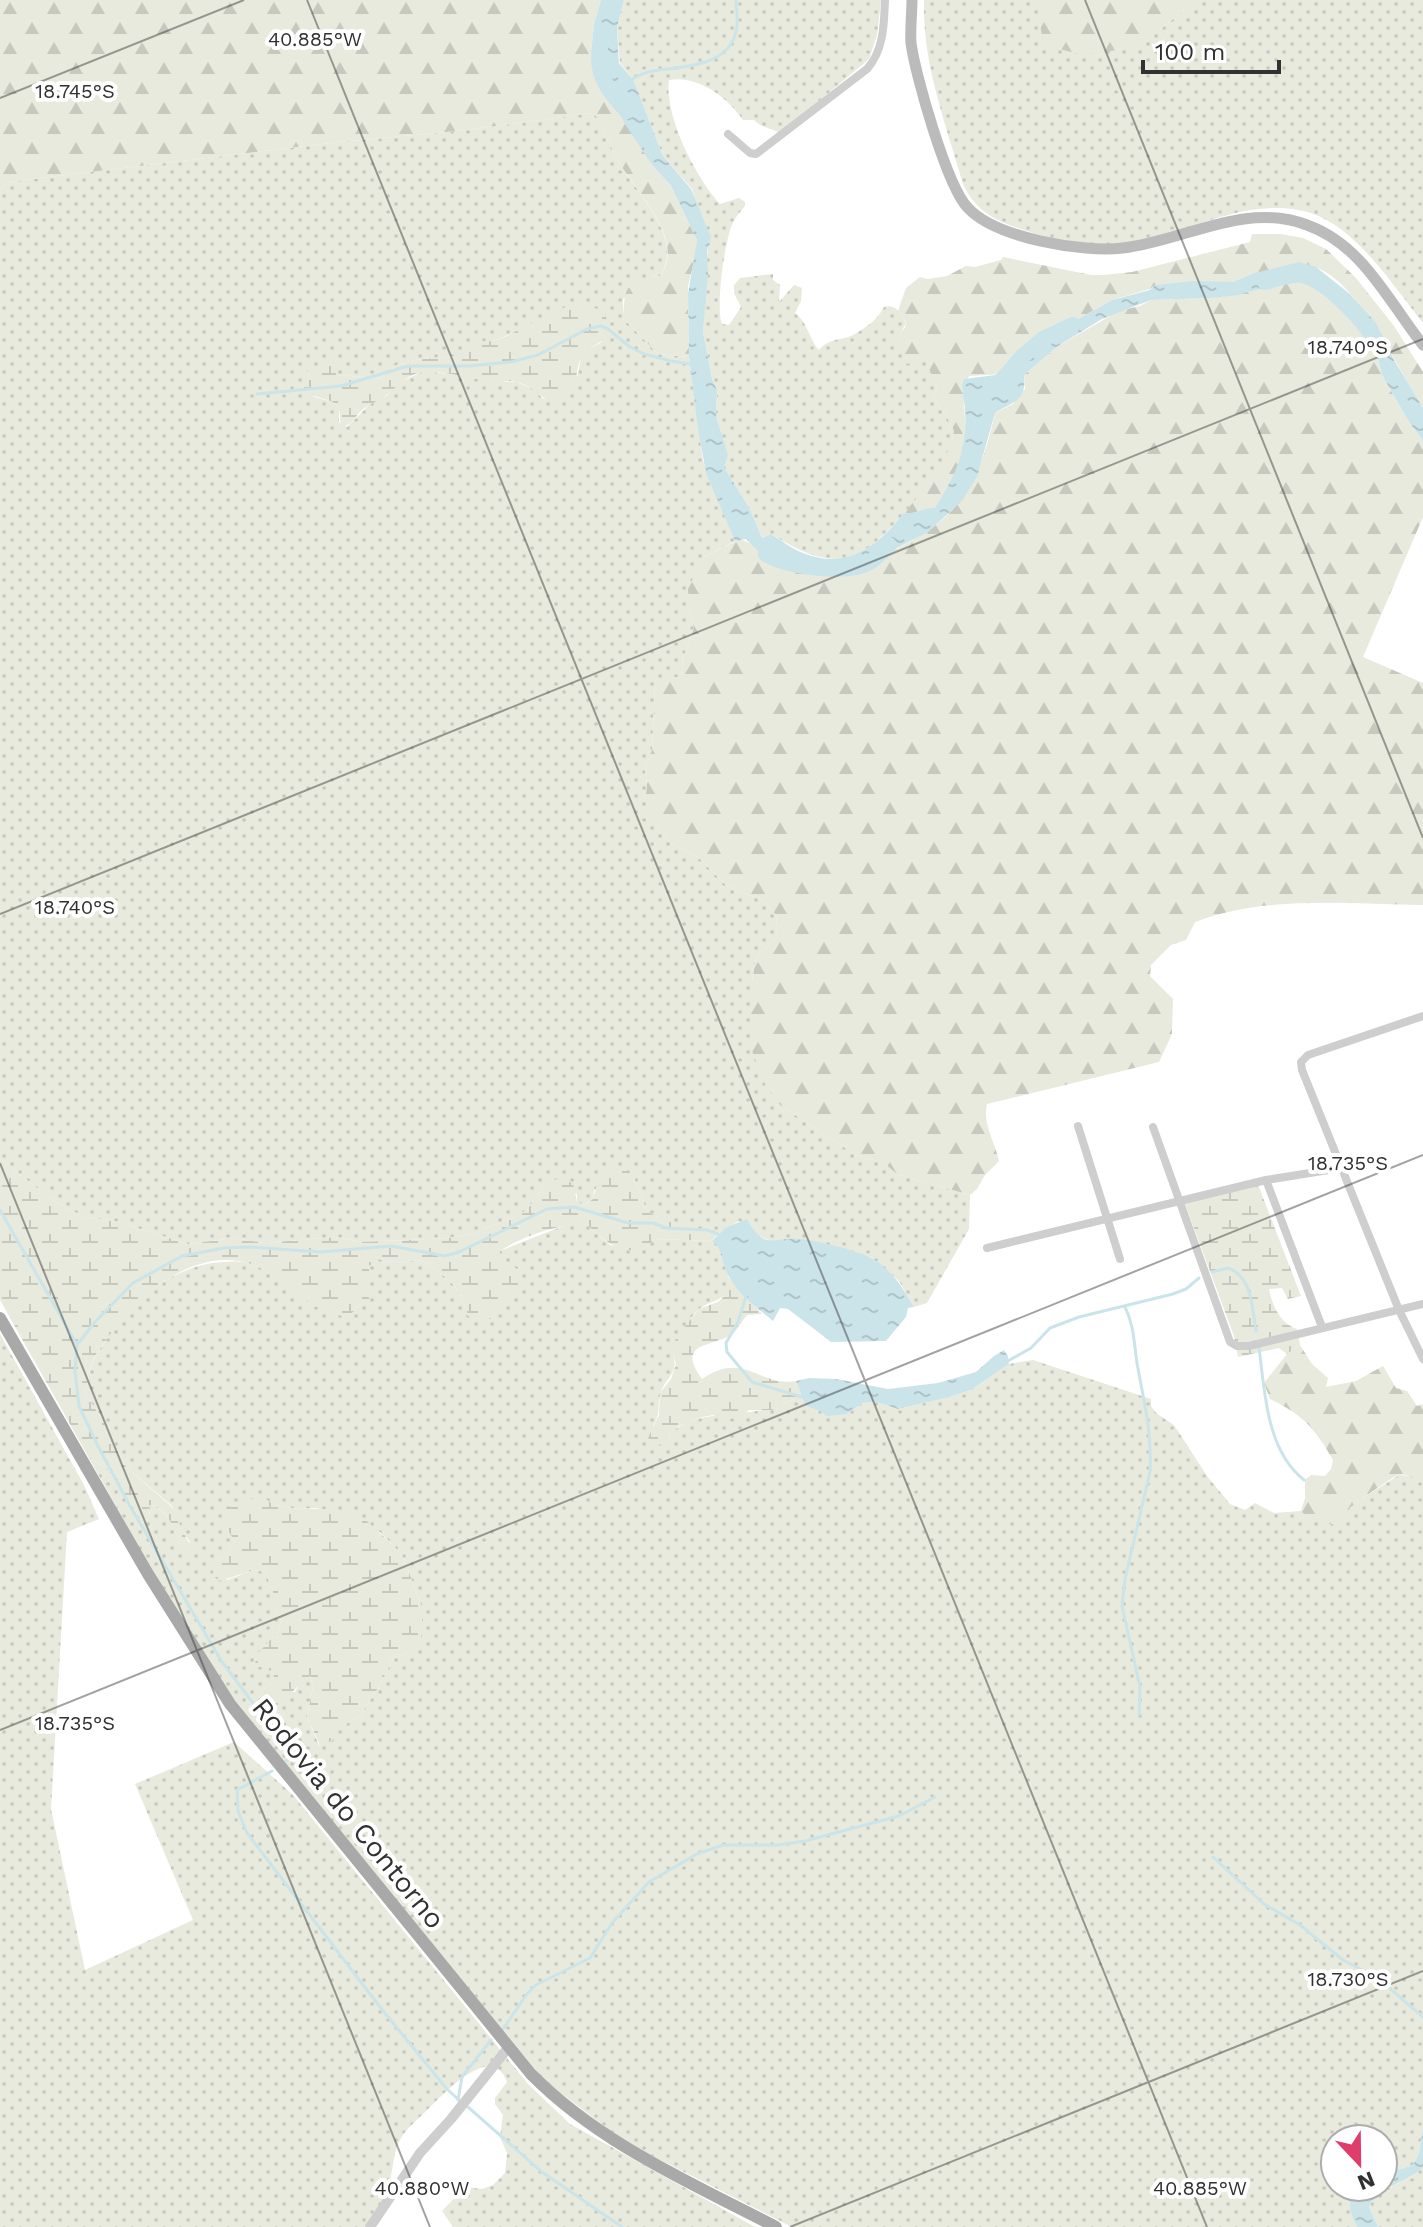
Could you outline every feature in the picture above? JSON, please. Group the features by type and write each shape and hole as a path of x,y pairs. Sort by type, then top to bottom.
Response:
{"main road":[{"path":"912,0 911,41 916,68 948,175 956,193 977,216 991,225 1045,242 1087,249 1122,248 1250,218 1272,217 1306,224 1342,244 1365,265 1423,345"},
{"name":"Rodovia do Contorno","path":"0,1318 148,1574 230,1704 508,2048 555,2098 601,2133 776,2227"}],"street":[{"path":"728,134 750,153 756,154 867,69 876,59 879,49 885,0"},
{"path":"1422,1017 1308,1055 1301,1062 1399,1310 1423,1359"},
{"path":"1078,1126 1120,1259"},
{"path":"1153,1127 1230,1342 1237,1346 1249,1346 1423,1304"},
{"path":"987,1248 1266,1180 1341,1168"},
{"path":"1266,1180 1322,1327"},
{"path":"370,2227 420,2153 508,2048"}],"green space":[{"path":"0,0 601,0 594,24 591,53 652,165 671,186 697,240 688,286 689,357 658,354 623,318 629,287 640,279 660,276 667,262 667,248 657,219 618,161 597,117 591,113 8,182 0,190"},
{"path":"624,0 881,0 877,35 869,59 781,133 754,120 743,120 729,103 701,84 669,80 671,111 701,179 720,204 739,198 745,202 733,222 724,257 720,289 722,324 729,325 741,307 734,293 734,285 740,278 773,274 773,280 780,285 779,302 794,285 802,288 801,301 795,313 819,350 828,343 864,329 884,307 895,308 906,323 901,332 918,359 924,359 936,381 938,387 933,398 954,431 948,455 932,480 890,529 852,557 819,557 771,534 762,538 750,509 724,467 725,447 716,416 717,390 703,331 708,243 692,189 663,156 634,81 620,63 617,28"},
{"path":"924,0 1040,0 1040,25 1138,47 1197,0 1423,0 1423,323 1359,245 1328,221 1311,213 1267,208 1245,211 1159,237 1109,246 1052,239 1014,227 988,214 968,194 949,139 931,70"},
{"path":"1040,0 1197,0 1138,47 1083,55 1044,45"},
{"path":"591,113 597,116 618,161 664,234 666,263 659,277 654,276 623,299 623,318 658,354 689,357 703,461 735,541 704,557 689,588 689,609 694,628 683,659 681,678 655,684 652,751 645,768 645,800 657,830 670,842 699,858 727,886 764,901 776,915 778,937 756,958 752,1013 780,1105 856,1155 885,1163 897,1174 970,1195 969,1229 927,1303 914,1307 899,1281 872,1258 797,1239 780,1242 768,1240 739,1221 718,1234 669,1224 647,1211 634,1178 594,1190 593,1199 584,1205 577,1202 577,1194 546,1183 527,1210 474,1233 449,1238 362,1242 335,1237 264,1243 234,1238 188,1244 118,1222 84,1217 49,1198 0,1158 0,190 8,182 339,142 467,130","holes":["552,312 602,342 585,351 578,374 566,393 543,399 535,390 517,382 494,382 424,371 402,381 386,396 373,401 347,427 339,422 339,408 333,402 314,397 302,374 335,363 335,375 380,378 397,365 414,360 455,356 479,342 493,341 526,328"]},
{"path":"1252,234 1303,238 1326,249 1356,278 1394,326 1423,372 1423,408 1363,309 1333,277 1317,268 1287,266 1234,282 1155,285 1112,300 1057,331 1016,368 1003,374 969,376 964,394 965,445 957,471 935,509 904,513 941,465 954,431 933,398 938,387 924,359 907,364 896,336 905,328 906,322 898,311 906,288 920,277 947,276 966,266 975,267 1003,257 1091,275 1132,272 1250,242"},
{"path":"1298,271 1316,276 1363,320 1375,347 1382,375 1423,441 1423,517 1363,657 1423,683 1423,905 1278,904 1222,913 1195,922 1186,940 1171,945 1151,965 1150,976 1173,999 1172,1034 1159,1062 987,1104 988,1125 999,1161 970,1195 897,1174 884,1163 856,1155 780,1105 765,1084 750,1046 752,981 756,958 778,937 776,915 764,901 727,886 699,858 670,842 651,820 645,800 645,768 652,750 655,684 663,677 681,677 683,659 694,628 688,588 704,557 740,539 752,544 766,559 804,563 838,572 854,569 904,545 926,532 959,503 980,464 995,413 1013,404 1025,389 1025,374 1058,346 1119,311 1151,300 1212,298 1272,285"},
{"path":"574,304 604,310 611,334 583,354 574,384 566,393 566,400 552,401 517,382 420,373 409,377 362,410 350,424 341,427 339,408 333,402 305,393 302,374 327,360 335,363 336,375 380,378 397,365 454,356 479,342 507,336"},
{"path":"0,1158 49,1198 84,1217 118,1222 188,1244 234,1238 264,1243 335,1237 362,1242 449,1238 474,1233 527,1210 546,1183 557,1179 573,1183 577,1202 584,1205 593,1199 599,1176 611,1168 622,1167 634,1178 647,1211 674,1223 718,1234 712,1241 655,1239 641,1251 611,1244 586,1224 564,1226 530,1236 500,1251 500,1259 520,1271 522,1279 499,1315 482,1322 468,1316 457,1289 422,1260 394,1262 378,1259 369,1266 369,1300 346,1317 314,1305 270,1273 251,1264 227,1260 204,1263 181,1272 140,1301 122,1320 94,1358 84,1392 102,1419 126,1467 172,1507 193,1552 190,1556 184,1556 168,1517 156,1507 148,1505 150,1517 143,1522 108,1469 89,1458 0,1300"},
{"path":"1257,1182 1301,1296 1288,1299 1282,1288 1269,1289 1270,1295 1282,1319 1297,1329 1300,1345 1287,1354 1279,1348 1238,1357 1234,1336 1184,1201"},
{"path":"568,1224 586,1224 610,1245 641,1251 655,1239 712,1241 718,1245 729,1278 728,1293 695,1313 673,1354 673,1372 662,1389 653,1426 669,1444 670,1433 699,1419 763,1410 793,1399 847,1414 863,1403 877,1402 898,1409 971,1390 1009,1364 1033,1360 1151,1399 1156,1413 1174,1425 1207,1476 1230,1504 1245,1510 1255,1503 1274,1513 1301,1511 1310,1520 1343,1514 1399,1475 1411,1476 1423,1483 1423,2127 1419,2153 1413,2165 1399,2170 1399,2123 1319,2123 1319,2203 1351,2203 1357,2227 792,2227 643,2151 608,2129 545,2081 243,1714 173,1608 89,1458 108,1469 143,1522 150,1517 148,1505 155,1507 169,1520 180,1545 190,1542 179,1526 172,1506 126,1467 102,1419 84,1392 95,1357 119,1323 148,1293 165,1281 202,1265 235,1261 254,1265 280,1279 321,1309 369,1300 368,1266 378,1259 394,1262 422,1260 457,1289 468,1316 520,1271 500,1259 500,1251","holes":["263,1498 275,1505 317,1508 380,1532 404,1559 421,1605 408,1652 393,1659 359,1717 319,1745 307,1717 313,1687 310,1676 300,1682 295,1692 262,1691 273,1681 274,1671 255,1665 256,1656 278,1632 282,1618 273,1606 273,1590 265,1572 254,1570 227,1580 213,1564 226,1556 235,1542 225,1526"]},
{"path":"729,1278 762,1314 747,1315 731,1335 694,1352 692,1358 702,1379 717,1371 740,1368 772,1379 796,1381 805,1405 793,1399 772,1410 749,1410 738,1418 702,1417 670,1433 669,1444 655,1445 648,1438 659,1415 660,1393 671,1379 676,1364 673,1354 676,1337 699,1309 718,1302 727,1293"},
{"path":"0,1334 84,1485 99,1519 67,1532 51,1809 85,1970 193,1920 135,1784 234,1742 293,1795 528,2084 570,2124 755,2227 453,2227 442,2211 465,2187 482,2189 493,2185 505,2173 507,2153 500,2137 503,2115 495,2104 495,2098 507,2082 500,2071 491,2067 480,2068 457,2082 406,2131 397,2147 386,2193 368,2227 0,2227"},
{"path":"1300,1345 1312,1364 1328,1378 1326,1387 1356,1381 1383,1366 1396,1388 1407,1391 1417,1406 1423,1404 1423,1483 1398,1475 1346,1511 1341,1526 1310,1520 1301,1511 1305,1480 1311,1475 1325,1476 1333,1460 1307,1424 1270,1399 1264,1383 1287,1354"},
{"path":"263,1498 275,1505 298,1509 358,1513 404,1559 421,1605 421,1638 408,1652 393,1659 359,1717 342,1726 332,1741 320,1745 307,1717 313,1687 310,1676 278,1707 259,1702 262,1691 273,1681 274,1672 255,1665 256,1655 278,1632 282,1619 273,1606 273,1590 265,1572 254,1570 220,1581 213,1576 213,1564 226,1556 235,1542 225,1526 222,1513 239,1500"},
{"path":"1423,2166 1423,2227 1378,2227 1369,2207 1372,2203 1399,2203 1399,2183"}],"water":[{"path":"601,0 624,0 617,28 619,63 634,81 663,156 691,189 711,237 707,250 703,331 717,390 716,416 728,455 724,467 750,509 762,538 771,534 799,551 819,558 848,557 860,552 883,536 904,513 935,508 954,474 962,450 964,379 1003,374 1016,368 1057,331 1112,300 1150,290 1155,285 1194,281 1233,282 1299,262 1316,267 1350,294 1376,323 1423,408 1423,441 1382,375 1375,347 1363,320 1316,276 1298,271 1272,285 1238,295 1151,300 1102,319 1058,346 1025,374 1020,396 995,413 977,477 962,501 928,532 861,566 841,572 766,559 746,539 735,541 706,473 689,357 688,294 697,240 671,186 652,165 625,124 591,53 594,24"},
{"path":"747,1219 764,1239 816,1241 873,1259 891,1274 914,1307 908,1308 906,1317 886,1341 831,1342 788,1309 780,1308 773,1321 737,1289 728,1275 718,1247 712,1241 725,1228"},
{"path":"1004,1350 1009,1364 971,1390 898,1409 877,1402 863,1403 847,1414 827,1416 805,1405 796,1381 836,1379 888,1389 938,1383 976,1372"},
{"path":"1423,2127 1423,2167 1399,2182 1399,2170 1413,2165 1419,2153"},
{"path":"1350,2203 1372,2203 1369,2207 1378,2227 1357,2227"}],"waterway":[{"path":"630,80 647,72 692,65 717,57 734,39 736,0"},
{"path":"600,48 602,75 627,111"},
{"path":"1265,282 1293,275 1312,279 1344,303 1377,342"},
{"path":"996,387 1043,339 1073,325"},
{"path":"257,394 341,386 408,366 511,362 538,355 587,329 601,326 644,354 691,364"},
{"path":"766,554 803,566 847,568 870,562 889,545"},
{"path":"286,1761 294,1755 289,1746 222,1662 130,1506 79,1406 75,1372 77,1345 94,1323 133,1283 182,1256 224,1248 321,1252 391,1246 445,1256 547,1209 574,1207 628,1223 653,1223 666,1228 707,1230 718,1234"},
{"path":"0,1210 77,1345"},
{"path":"1212,1272 1228,1268 1242,1278 1250,1294 1256,1331"},
{"path":"1008,1361 1031,1348 1050,1328 1079,1317 1173,1294 1186,1289 1199,1278"},
{"path":"746,1296 738,1322 726,1343 727,1352 752,1382 802,1397"},
{"path":"1125,1307 1133,1334 1150,1443 1150,1472 1125,1579 1122,1606 1140,1687 1139,1715"},
{"path":"1259,1348 1266,1401 1275,1437 1291,1468 1304,1480"},
{"path":"272,1771 237,1790 238,1811 247,1833 380,2007 460,2101"},
{"path":"503,2029 536,1985 590,1958 612,1923 649,1882 697,1854 723,1845 778,1845 805,1841 899,1816 935,1797"},
{"path":"1213,1857 1264,1904 1300,1925 1343,1960 1379,1979 1423,2017"},
{"path":"458,2100 462,2077 491,2040"},
{"path":"468,2107 542,2172 622,2227"}]}
